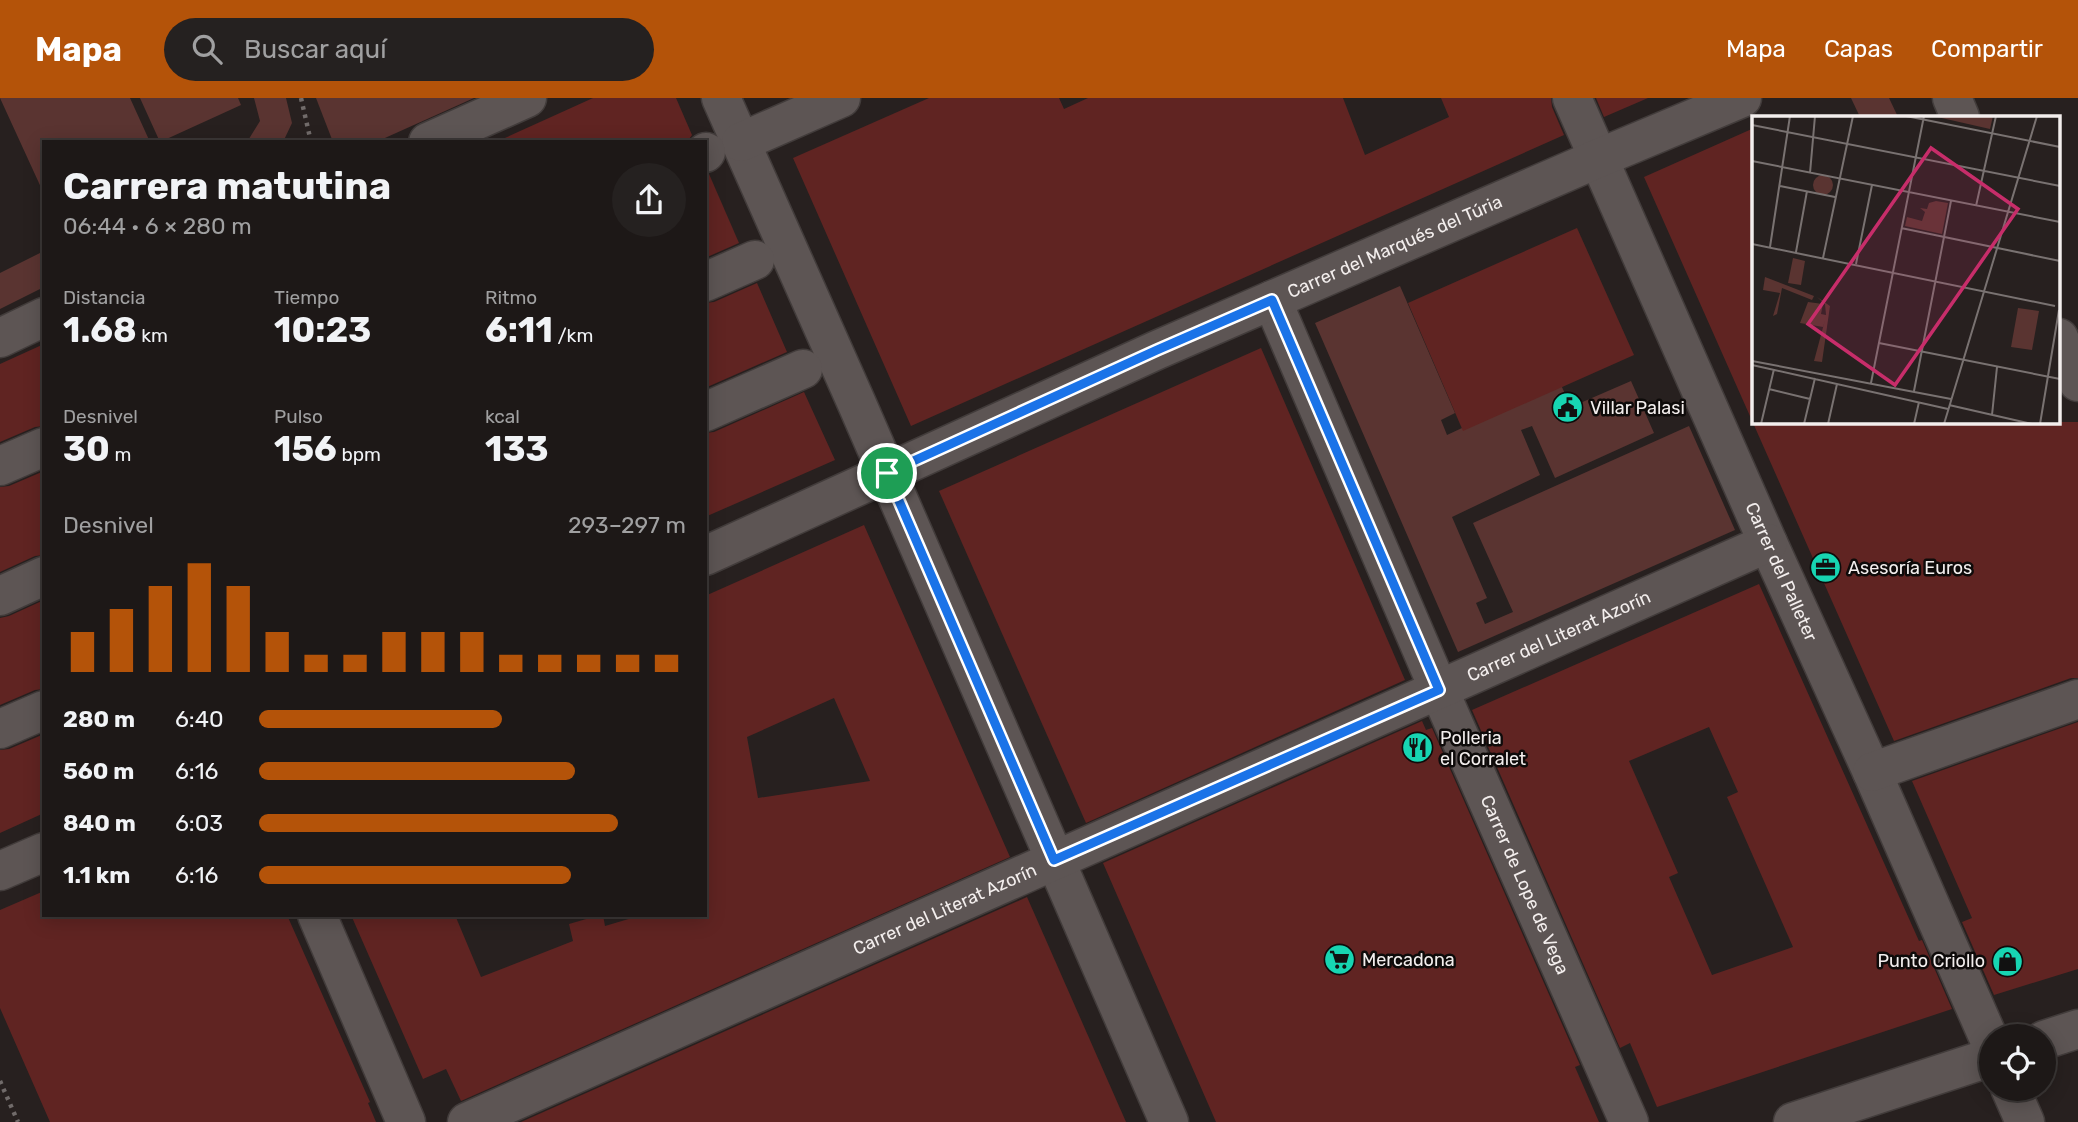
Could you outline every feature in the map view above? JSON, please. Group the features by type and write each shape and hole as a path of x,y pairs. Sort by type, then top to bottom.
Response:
{"street":[{"path":"432,140 527,98"},
{"path":"721,98 717,149 887,473 1169,1122"},
{"path":"717,149 841,98"},
{"name":"Carrer del Palleter","path":"1572,98 1982,1024"},
{"name":"Carrer del Marqués del Túria","path":"707,555 1157,350 1742,98"},
{"path":"1952,98 1960,116"},
{"path":"707,281 755,260"},
{"name":"Carrer de Lope de Vega","path":"1272,300 1439,690 1629,1122"},
{"path":"0,338 42,318"},
{"path":"2060,340 2078,382"},
{"path":"707,411 803,369"},
{"path":"0,466 42,448"},
{"name":"Carrer del Literat Azorín","path":"467,1122 1768,543"},
{"path":"0,596 42,577"},
{"path":"1872,772 2078,699"},
{"path":"0,729 42,711"},
{"path":"0,872 42,853"},
{"path":"318,917 406,1122"},
{"path":"2056,1036 2078,1029"},
{"path":"1793,1122 1979,1061"},
{"path":"2016,1101 2025,1122"}],"path":[{"path":"301,98 311,140"},
{"path":"0,1081 18,1122"}],"shaded area":[{"path":"0,98 130,98 149,140 42,140 42,190"},
{"path":"140,98 238,98 241,105 159,140"},
{"path":"254,98 286,98 292,123 284,140 248,140 260,121"},
{"path":"316,98 474,98 380,140 332,140"},
{"path":"1851,98 1889,98 1898,116 1860,116"},
{"path":"42,252 42,288 0,309 0,273"},
{"path":"1400,286 1455,413 1441,420 1447,435 1462,428 1542,343 1571,407 1631,381 1654,433 1555,478 1532,426 1521,430 1540,475 1452,517 1487,598 1476,603 1485,624 1513,612 1473,523 1689,426 1735,530 1458,652 1315,323"}],"building":[{"path":"593,98 676,98 692,135 688,140 500,140"},
{"path":"929,98 1059,98 1064,109 1088,98 1343,98 1365,155 1449,117 1441,98 1551,98 1564,135 911,426 793,158"},
{"path":"1596,98 1648,98 1604,117"},
{"path":"1752,129 1752,421 1644,177"},
{"path":"707,174 709,174 739,243 707,257"},
{"path":"1577,228 1634,355 1463,431 1408,303"},
{"path":"757,283 787,352 707,387 707,303"},
{"path":"42,345 42,426 0,442 0,364"},
{"path":"1261,348 1405,680 1086,823 939,491"},
{"path":"804,392 835,460 707,516 707,433"},
{"path":"2078,422 2078,678 2071,678 1894,741 1753,424"},
{"path":"42,472 42,555 0,572 0,487 9,486"},
{"path":"864,525 1010,857 461,1101 446,1069 423,1079 352,917 456,917 481,977 573,941 569,924 603,917 605,926 635,917 707,917 707,595","holes":["834,698 870,781 758,798 747,737"]},
{"path":"1759,584 1952,1009 1657,1107 1630,1043 1620,1048 1472,710","holes":["1709,727 1738,792 1727,797 1793,947 1712,975 1669,877 1678,873 1629,761"]},
{"path":"42,601 42,689 0,705 0,618"},
{"path":"1422,721 1426,730 1432,728 1580,1065 1575,1067 1599,1122 1216,1122 1103,863"},
{"path":"2078,722 2078,969 1994,995 1962,922 1972,918 1912,781"},
{"path":"42,735 42,814 0,833 0,750 9,749"},
{"path":"42,892 42,917 288,917 370,1102 368,1103 376,1122 50,1122 0,1008 0,910"},
{"path":"1027,897 1126,1122 521,1122"}],"place":[{"name":"Villar Palasi","path":"1567,408"},
{"name":"Asesoría Euros","path":"1825,568"},
{"name":"Polleria el Corralet","path":"1417,748"},
{"name":"Mercadona","path":"1339,960"},
{"name":"Punto Criollo","path":"2008,961"}],"route":[{"path":"1272,300 1439,690 1054,860 887,473 1272,300"}]}
